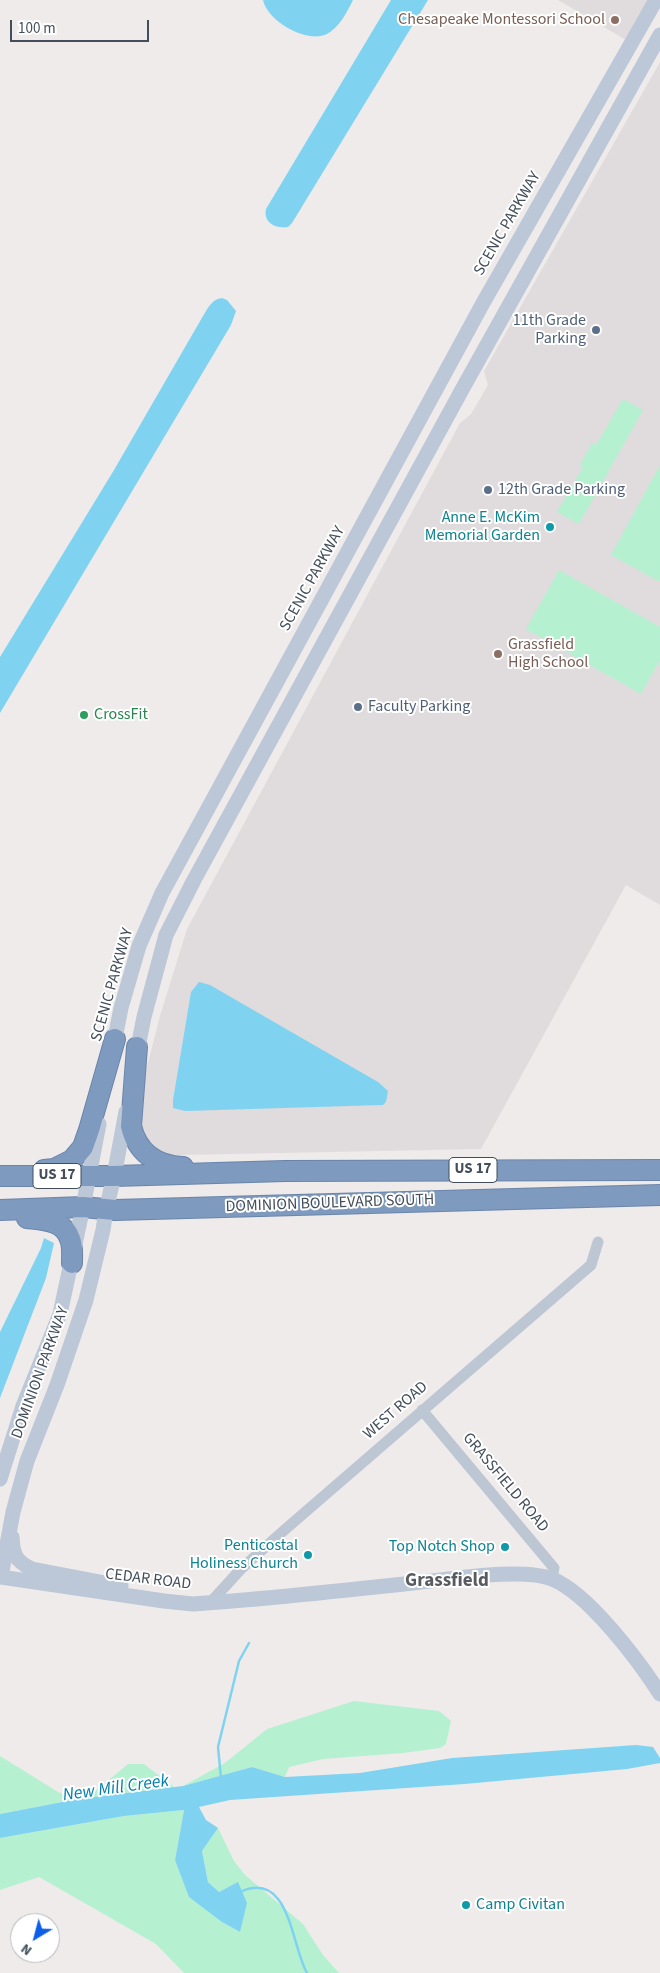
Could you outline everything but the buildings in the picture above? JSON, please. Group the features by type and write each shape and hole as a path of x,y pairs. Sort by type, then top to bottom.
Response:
{"highway":[{"path":"0,1176 54,1169 72,1160 83,1147 115,1038"},
{"path":"138,1047 131,1126 134,1138 140,1148 150,1157 180,1167 224,1164 254,1172"},
{"name":"US 17","path":"0,1176 114,1176 285,1170 660,1170"},
{"path":"488,1170 488,1200"},
{"name":"DOMINION BOULEVARD SOUTH","path":"0,1210 83,1207 106,1210 660,1195"},
{"path":"0,1216 51,1220 63,1228 70,1239 72,1263"}],"street":[{"name":"SCENIC PARKWAY","path":"83,1207 121,1008 139,946 162,893 483,303 656,0"},
{"path":"106,1210 144,1017 166,935 194,880 464,386 660,35"},
{"name":"DOMINION PARKWAY","path":"0,1479 23,1406 60,1314 83,1207"},
{"name":"DOMINION PARKWAY","path":"0,1577 27,1461 57,1385 86,1300 106,1210"},
{"name":"WEST ROAD","path":"210,1603 240,1570 591,1265 598,1242"},
{"name":"GRASSFIELD ROAD","path":"422,1410 554,1568 552,1579"},
{"path":"12,1521 14,1553 25,1566 118,1586 183,1603"},
{"name":"CEDAR ROAD","path":"0,1577 183,1603 210,1603 468,1577 532,1574 552,1579 575,1592 608,1626 660,1694"}],"shaded area":[{"name":"Chesapeake Montessori School","path":"558,0 649,0 626,40"},
{"name":"Grassfield High School","path":"660,62 660,905 626,885 481,1149 155,1157 136,1126 136,1109 160,1016 187,929 460,423 471,414 488,385 484,371"}],"green space":[{"path":"623,399 643,410 579,524 557,512 583,467 580,465 592,443 596,445"},
{"path":"660,465 660,582 611,555"},
{"path":"559,570 660,627 660,660 641,694 526,629"},
{"path":"354,1701 439,1711 451,1721 446,1744 440,1748 403,1753 323,1759 289,1767 285,1777 252,1767 183,1786 225,1763 267,1729"},
{"path":"0,1756 58,1792 78,1799 0,1814"},
{"path":"128,1764 144,1764 174,1787 87,1798"},
{"path":"184,1810 175,1860 222,1922 240,1932 238,1883 219,1892 208,1882 202,1851 218,1828 234,1861 245,1875 303,1924 323,1955 339,1973 184,1973 156,1944 39,1877 0,1890 0,1838 124,1816"}],"water":[{"path":"263,0 353,0 335,28 327,34 309,36 289,29 280,23 266,8"},
{"path":"391,0 428,0 292,223 288,227 279,227 271,224 266,218 266,209"},
{"path":"222,298 227,300 236,311 231,325 0,713 0,657 114,470 207,310 213,302"},
{"path":"199,982 210,985 378,1082 388,1091 386,1102 383,1105 185,1111 173,1108 191,992"},
{"path":"44,1238 54,1243 46,1278 0,1398 0,1332 41,1248"},
{"path":"636,1745 653,1747 660,1758 660,1763 627,1769 465,1784 230,1800 199,1807 206,1820 218,1828 202,1851 208,1882 219,1892 238,1882 247,1903 240,1932 222,1922 189,1897 175,1860 184,1810 124,1816 0,1838 0,1814 78,1799 183,1786 252,1767 285,1777 360,1773 452,1758"}],"waterway":[{"path":"221,1778 218,1747 239,1661 249,1643"},
{"name":"New Mill Creek","path":"240,1892 257,1888 269,1891 279,1900 286,1913 307,1973"}],"place":[{"name":"Chesapeake Montessori School","path":"615,20"},
{"name":"11th Grade Parking","path":"596,330"},
{"name":"12th Grade Parking","path":"488,490"},
{"name":"Anne E. McKim Memorial Garden","path":"550,527"},
{"name":"Grassfield High School","path":"498,654"},
{"name":"Faculty Parking","path":"358,707"},
{"name":"CrossFit","path":"84,715"},
{"name":"Top Notch Shop","path":"505,1547"},
{"name":"Penticostal Holiness Church","path":"308,1555"},
{"name":"Camp Civitan","path":"466,1905"}],"district":[{"name":"Grassfield","path":"447,1582"}]}
